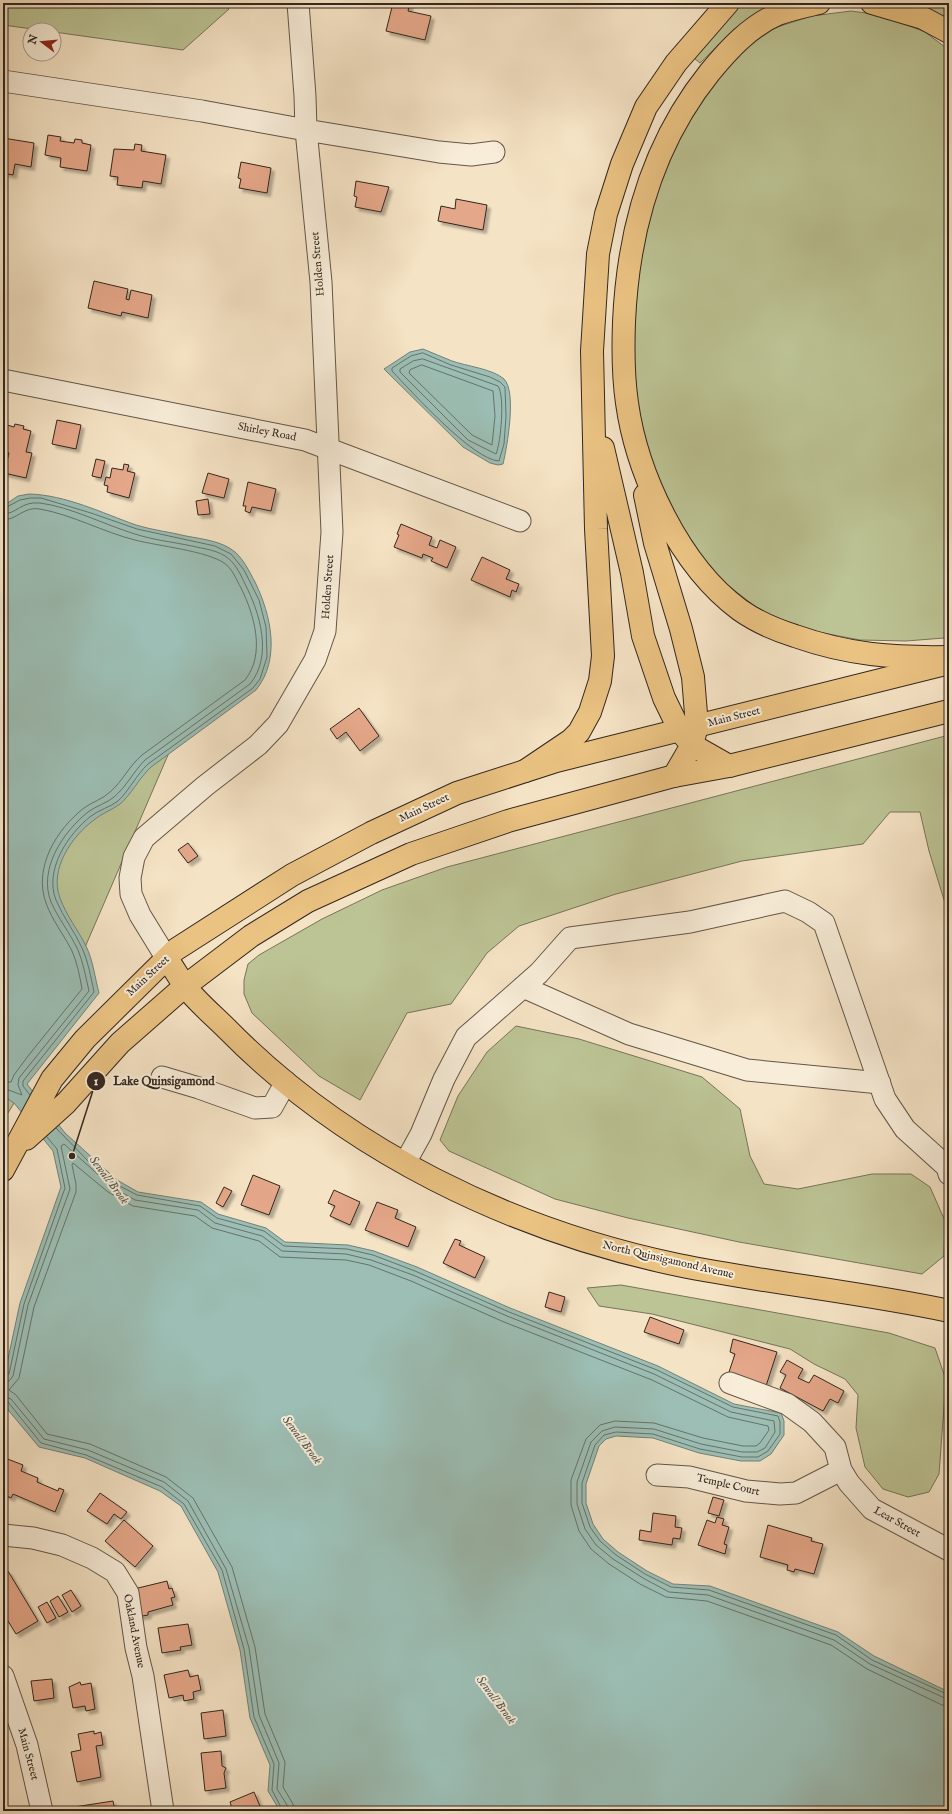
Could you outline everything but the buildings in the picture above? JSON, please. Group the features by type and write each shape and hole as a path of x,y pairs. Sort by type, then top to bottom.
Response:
{"main road":[{"path":"525,771 571,740 579,732 590,712 600,681 603,656 596,529 594,385 592,351 598,254 606,214 622,164 641,117 659,85 728,3"},
{"path":"674,776 690,734 693,676 681,629 655,543 627,403 623,366 625,288 634,234 643,196 668,135 686,105 727,52 752,29 778,14 819,3"},
{"path":"872,3 923,18 949,32"},
{"path":"594,385 601,438 631,566 643,636 664,698 690,734 729,766"},
{"path":"634,439 663,512 686,552 701,574 740,610 758,621 778,630 826,646 853,652 889,657 949,657"},
{"name":"Main Street","path":"3,1170 52,1079 90,1034 167,959 174,950 292,875 370,833 457,793 556,761 690,734 949,663"},
{"name":"Main Street","path":"14,1150 66,1103 120,1043 185,986 251,936 308,901 410,854 508,821 674,776 729,766 949,710"},
{"name":"North Quinsigamond Avenue","path":"167,959 185,986 251,1054 286,1082 362,1138 405,1163 480,1200 558,1232 618,1251 732,1275 949,1311"}],"street":[{"name":"Holden Street","path":"167,959 140,915 131,894 130,878 134,857 144,838 205,786 258,745 278,724 316,660 325,631 332,539 321,282 306,130 298,3"},
{"path":"3,81 202,111 439,152 471,155 494,152"},
{"name":"Shirley Road","path":"3,380 305,440 520,521"},
{"path":"405,1163 421,1134 444,1079 466,1038 539,973 570,938 690,922 785,901 808,912 824,923 886,1099 905,1129 948,1167 949,1174"},
{"path":"523,987 629,1034 746,1070 880,1083"},
{"path":"162,1077 200,1088 255,1108 272,1107 286,1082"},
{"path":"949,1303 949,1311"},
{"name":"Lear Street","path":"730,1383 787,1404 812,1422 835,1447 841,1470 849,1483 872,1509 949,1550"},
{"name":"Temple Court","path":"657,1475 689,1477 746,1491 780,1494 796,1493 841,1470"},
{"name":"Oakland Avenue","path":"3,1535 33,1538 62,1546 92,1558 115,1572 128,1593 136,1648 144,1684 163,1811"},
{"name":"Main Street","path":"3,1676 27,1745 42,1811"}],"green space":[{"path":"3,3 224,3 229,9 183,50 62,33 62,22 22,22 22,28 3,25"},
{"path":"741,3 780,3 757,14 737,28 700,63 694,58"},
{"path":"912,3 949,3 949,24"},
{"path":"851,11 881,15 925,32 949,50 949,636 944,638 906,641 860,640 813,631 762,612 710,571 681,532 640,435 630,363 641,244 666,155 730,59 774,28 812,16"},
{"path":"187,711 26,1084 6,1116 3,1114 3,1024 51,849"},
{"path":"949,735 949,916 929,851 920,812 890,812 863,844 742,861 616,894 519,926 487,953 451,1004 407,1013 360,1100 319,1076 252,1013 244,994 244,980 248,964 259,955 322,919 382,890 447,867"},
{"path":"516,1026 579,1039 702,1077 740,1109 750,1156 764,1184 798,1189 872,1174 911,1174 930,1187 945,1221 944,1256 922,1274 739,1242 628,1218 555,1199 449,1151 440,1140 458,1096 487,1052"},
{"path":"621,1285 889,1333 935,1348 946,1380 939,1474 929,1492 908,1497 883,1489 865,1467 856,1428 858,1395 845,1379 814,1364 790,1349 652,1314 599,1306 587,1288"}],"water":[{"path":"423,349 452,361 493,373 504,379 508,386 510,395 510,420 503,464 498,465 490,463 463,447 384,369 410,352"},
{"name":"Sewall Brook","path":"29,494 43,495 70,501 136,525 212,541 230,548 244,562 261,595 269,622 271,651 269,665 264,678 256,690 151,767 120,804 100,815 78,835 65,854 60,865 57,887 65,910 88,951 99,993 27,1084 65,1133 117,1180 138,1192 201,1202 218,1214 266,1228 285,1242 348,1245 374,1251 417,1267 510,1308 658,1366 734,1404 781,1413 784,1421 784,1435 771,1454 760,1461 741,1461 699,1453 653,1438 616,1436 606,1439 599,1446 586,1484 586,1503 593,1524 603,1539 618,1552 647,1571 673,1584 710,1586 838,1632 874,1656 949,1692 949,1811 280,1811 268,1791 270,1765 250,1718 240,1650 218,1572 181,1506 160,1491 85,1458 39,1447 4,1405 3,1382 20,1303 61,1187 53,1151 14,1103 3,1096 3,506 18,496"}],"place":[{"name":"Lake Quinsigamond","path":"72,1156"}]}
